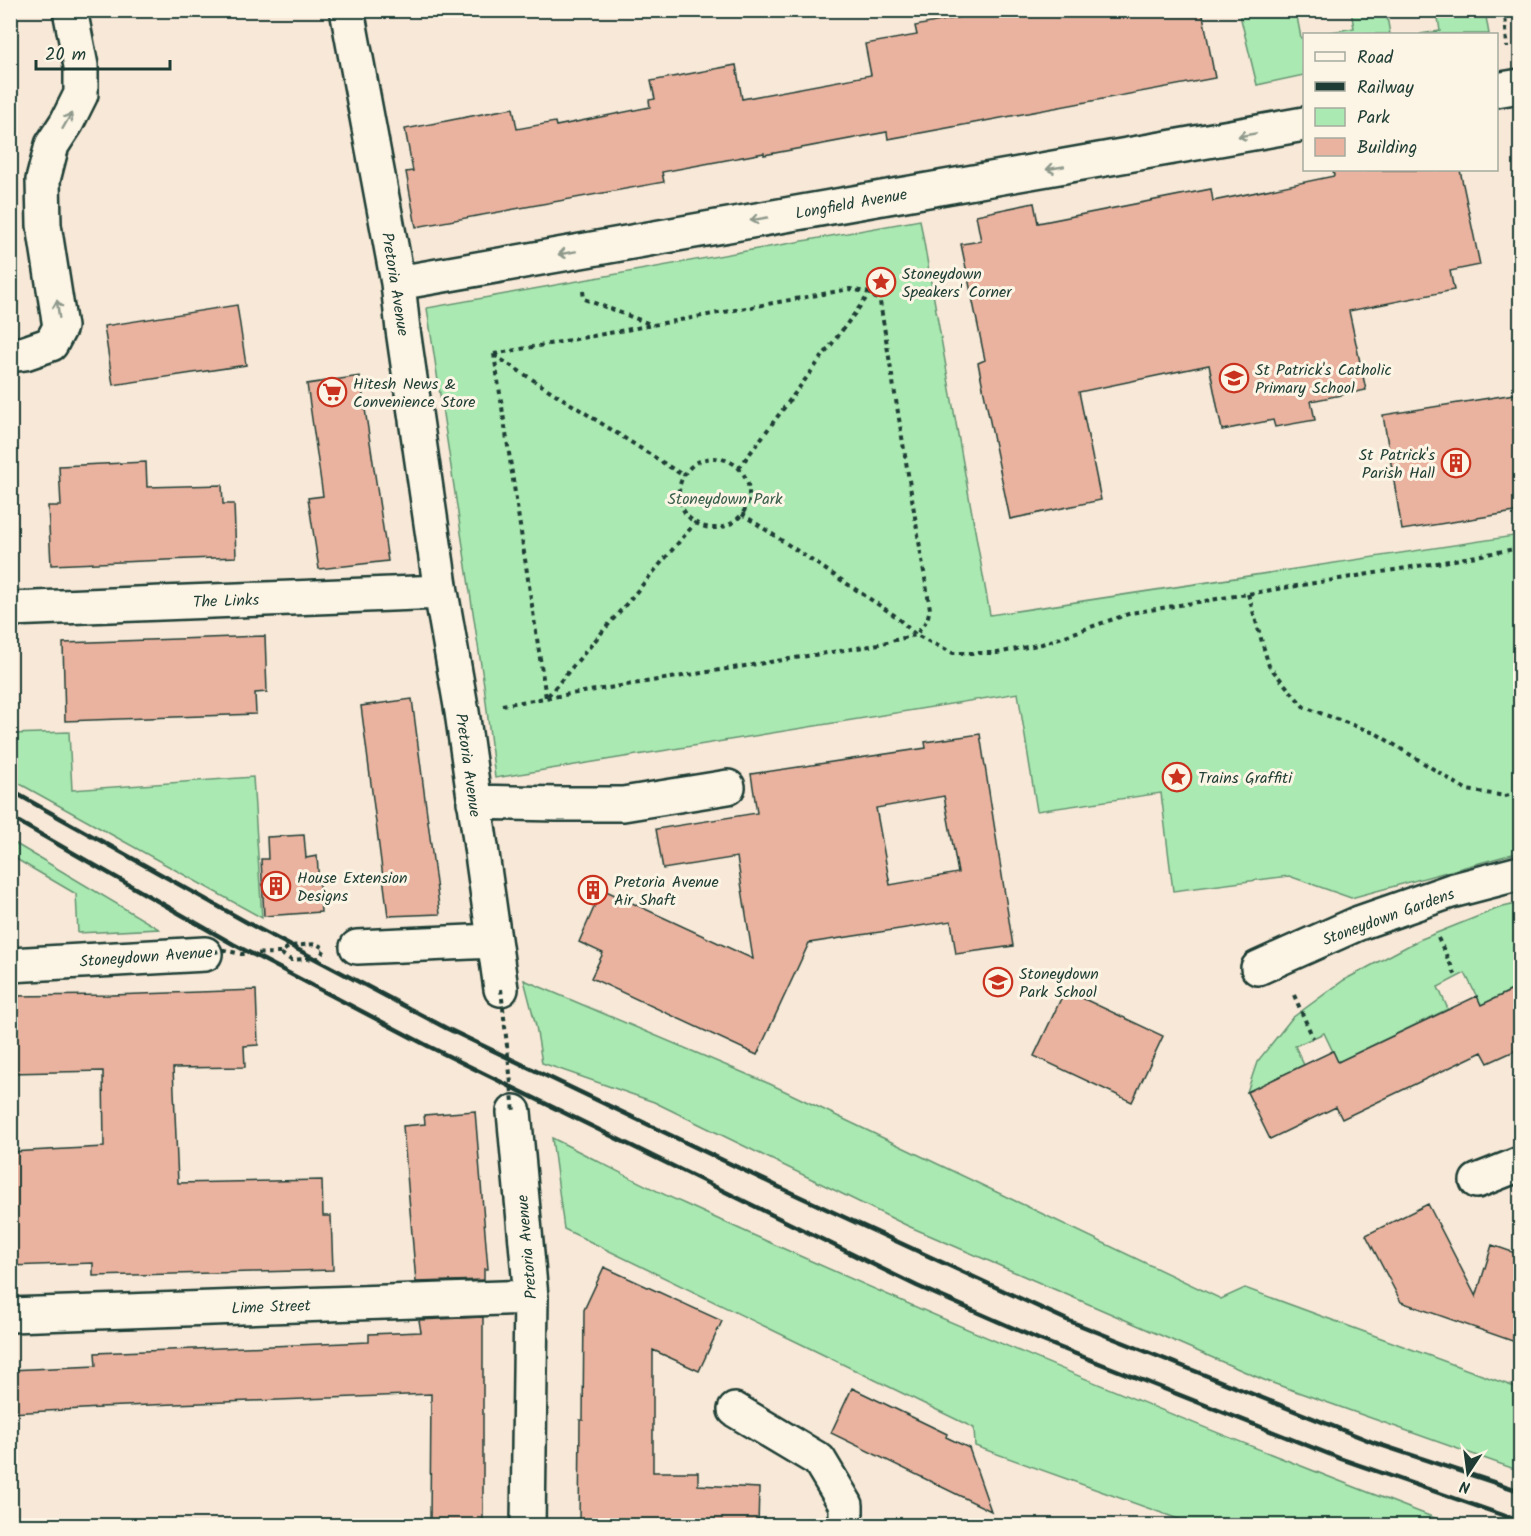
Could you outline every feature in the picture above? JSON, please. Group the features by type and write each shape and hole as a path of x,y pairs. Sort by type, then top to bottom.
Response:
{"street":[{"path":"10,355 25,353 51,344 60,327 44,225 43,180 52,145 81,94 81,66 70,10"},
{"name":"Pretoria Avenue","path":"347,10 398,283 441,592 462,712 501,989"},
{"path":"1498,90 1521,86"},
{"name":"Longfield Avenue","path":"398,283 1303,124"},
{"name":"The Links","path":"10,609 441,592"},
{"path":"474,802 623,804 728,788"},
{"name":"Stoneydown Gardens","path":"1258,968 1359,923 1452,891 1521,873"},
{"path":"357,947 493,941"},
{"name":"Stoneydown Avenue","path":"10,964 205,954"},
{"name":"Pretoria Avenue","path":"514,1112 531,1297 528,1526"},
{"path":"1477,1181 1521,1164"},
{"name":"Lime Street","path":"10,1315 531,1297"},
{"path":"735,1410 819,1460 846,1505 846,1526"}],"path":[{"path":"576,251 584,299 654,325"},
{"path":"462,712 870,646 916,635 927,620 930,609 880,302 870,293 849,289 494,354"},
{"path":"739,468 870,293"},
{"path":"494,354 684,476"},
{"path":"494,354 546,698"},
{"path":"721,458 736,464 747,478 750,495 745,511 733,523 717,528 700,525 686,514 679,499 680,482 684,476 689,468 704,459 721,458"},
{"path":"742,514 894,615 916,635 953,653 997,653 1042,644 1131,613 1521,548"},
{"path":"546,698 696,522"},
{"path":"1248,594 1269,666 1304,707 1377,734 1467,790 1505,796 1521,793"},
{"name":"Stoneydown Avenue","path":"205,954 224,950 241,954 280,953 290,946 318,944 325,949 319,958 291,960 280,953"},
{"path":"501,989 514,1112"}],"green space":[{"path":"1239,11 1296,11 1301,38 1303,37 1303,75 1257,85"},
{"path":"1351,11 1386,11 1390,33 1326,33 1354,28"},
{"path":"1437,11 1485,11 1489,33 1427,33 1440,31"},
{"name":"Stoneydown Park","path":"920,220 990,615 1520,535 1520,852 1351,898 1289,876 1173,891 1161,793 1037,811 1018,693 495,778 484,685 427,308"},
{"path":"69,732 72,790 253,777 262,918 11,779 11,734"},
{"path":"11,841 159,929 78,933 76,894 11,856"},
{"path":"1520,903 1520,986 1481,1005 1465,973 1438,987 1448,1009 1338,1062 1324,1033 1295,1046 1304,1065 1247,1092 1257,1062 1292,1018 1344,980 1419,940 1499,908"},
{"path":"524,980 770,1084 1221,1299 1245,1288 1520,1389 1520,1471 1264,1380 908,1226 654,1102 542,1063 536,1026"},
{"path":"552,1138 668,1196 970,1330 1163,1411 1453,1525 1195,1525 975,1446 974,1428 564,1229"}],"building":[{"path":"997,10 1202,10 1215,78 888,139 887,132 662,172 664,182 416,227 406,172 413,171 405,129 513,108 517,129 555,122 556,126 650,107 649,100 655,99 651,81 736,65 742,99 871,75 865,44 917,35 915,26"},
{"path":"1333,171 1460,171 1480,265 1450,271 1454,290 1349,311 1366,390 1311,401 1315,420 1275,427 1273,420 1222,430 1209,365 1079,392 1101,500 1010,519 978,363 985,360 961,244 981,241 976,215 1034,203 1038,223 1211,189 1213,201 1334,176"},
{"path":"237,305 246,365 113,385 104,326"},
{"path":"360,376 388,561 319,569 308,498 323,496 307,384"},
{"name":"St Patrick's Parish Hall","path":"1521,393 1521,511 1402,530 1383,415"},
{"path":"146,462 147,487 222,485 223,504 234,504 236,557 51,565 48,506 61,506 59,466"},
{"path":"265,636 267,692 255,693 256,714 65,721 63,643"},
{"path":"412,699 440,914 388,916 361,706"},
{"name":"Stoneydown Park School","path":"980,734 1013,946 956,954 951,921 809,943 757,1055 591,978 603,953 579,942 602,889 753,959 737,857 663,869 656,829 757,813 751,774 926,748 925,742","holes":["944,796 958,873 890,885 876,808"]},
{"path":"304,835 306,858 317,856 321,912 264,916 261,859 268,859 267,837"},
{"path":"1521,986 1521,1048 1488,1063 1482,1052 1342,1119 1336,1107 1270,1139 1247,1092 1333,1051 1338,1062 1477,996 1481,1005"},
{"path":"256,990 258,1045 244,1046 245,1067 173,1068 178,1183 322,1180 323,1216 331,1216 333,1270 93,1276 93,1263 10,1266 10,1152 104,1147 103,1071 10,1073 10,996"},
{"path":"1065,990 1163,1036 1132,1102 1034,1056"},
{"path":"475,1111 488,1269 484,1269 484,1280 416,1282 403,1126 425,1124 424,1115"},
{"path":"1428,1204 1476,1297 1492,1245 1521,1255 1521,1344 1401,1302 1366,1235"},
{"path":"604,1267 722,1321 699,1371 653,1350 653,1472 698,1472 698,1485 759,1488 758,1526 579,1526 584,1310"},
{"path":"483,1317 483,1526 430,1526 431,1394 100,1407 10,1413 10,1370 96,1366 95,1353 369,1342 369,1334 421,1332 419,1320"},
{"path":"852,1388 947,1434 946,1437 969,1448 991,1511 831,1433"}],"railway":[{"path":"10,790 257,928 446,1028 781,1188 1067,1320 1375,1443 1520,1491"},
{"path":"10,817 233,944 428,1046 917,1286 1038,1339 1339,1458 1520,1521"}],"place":[{"name":"Stoneydown Speakers' Corner","path":"881,282"},
{"name":"St Patrick's Catholic Primary School","path":"1234,378"},
{"name":"Hitesh News & Convenience Store","path":"332,392"},
{"name":"St Patrick's Parish Hall","path":"1456,463"},
{"name":"Trains Graffiti","path":"1177,777"},
{"name":"House Extension Designs","path":"276,886"},
{"name":"Pretoria Avenue Air Shaft","path":"593,890"},
{"name":"Stoneydown Park School","path":"998,982"}]}
